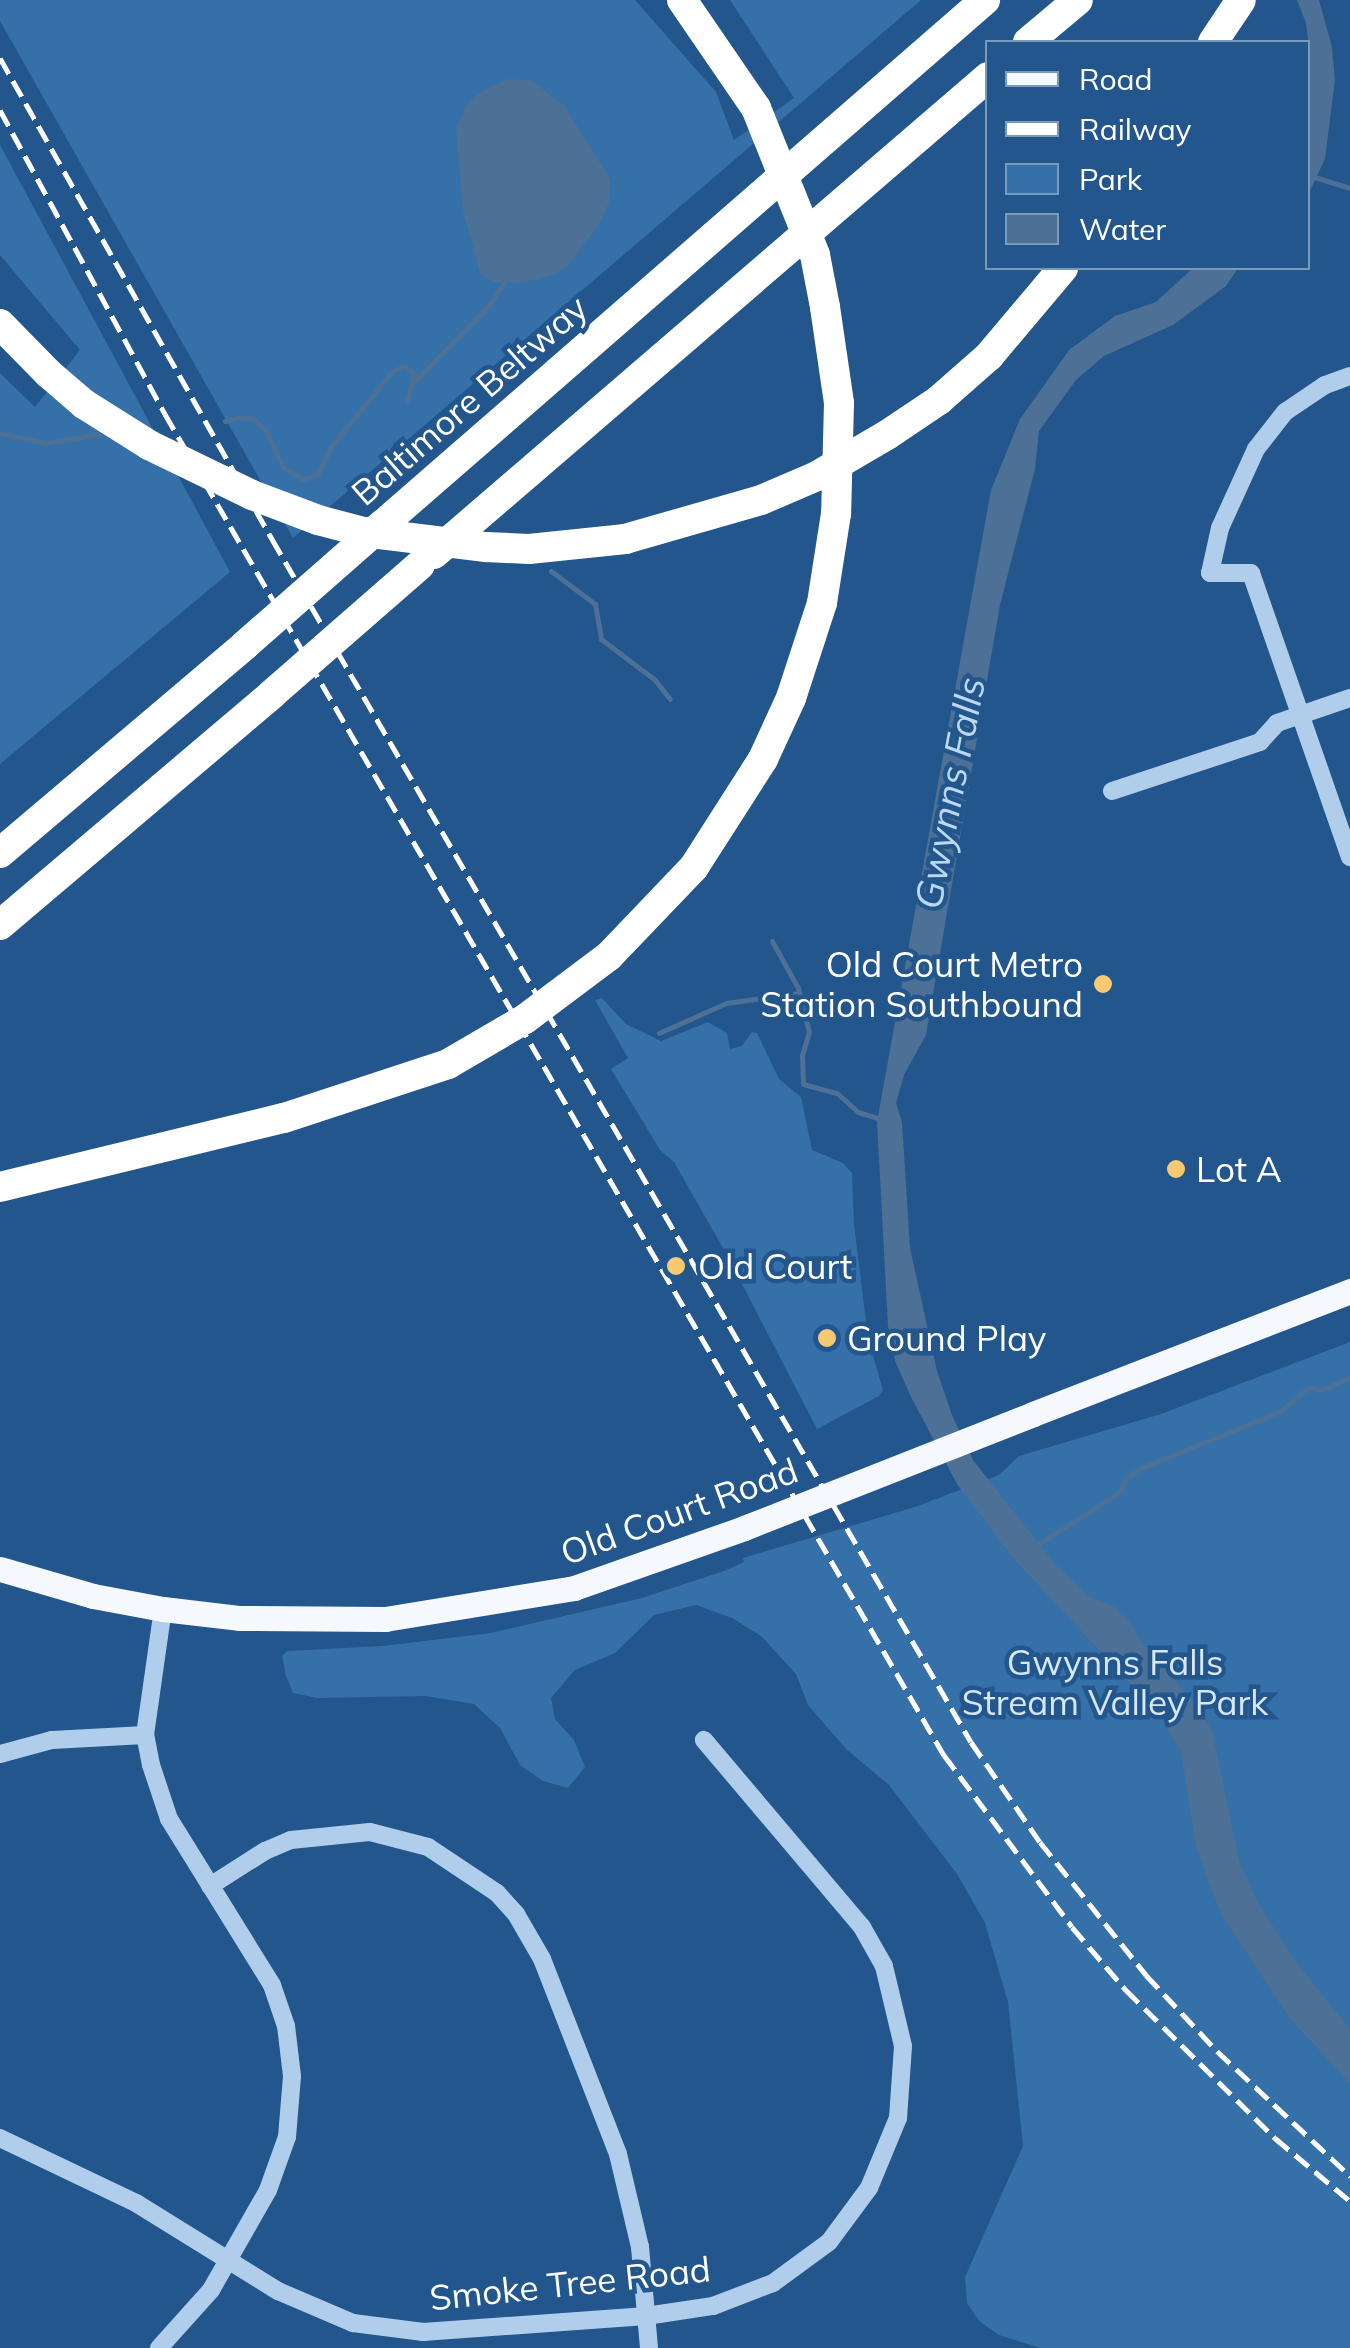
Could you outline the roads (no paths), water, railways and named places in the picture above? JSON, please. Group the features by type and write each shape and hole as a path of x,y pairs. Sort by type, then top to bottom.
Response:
{"highway":[{"path":"0,1187 284,1118 448,1064 524,1019 609,956 694,866 763,759 791,698 818,616 836,514 840,442 833,345 815,255 756,108 682,0"},
{"name":"Baltimore Beltway","path":"0,853 245,645 985,0"},
{"path":"1030,40 1078,0"},
{"path":"1214,40 1241,0"},
{"path":"0,925 985,80"},
{"path":"0,324 48,374 84,404 149,444 252,496 363,532 529,549 625,539 761,500 816,476 939,400 989,356 1062,270"}],"main road":[{"name":"Old Court Road","path":"0,1569 93,1596 163,1610 318,1621 385,1620 482,1606 618,1575 1350,1291"}],"street":[{"path":"1350,376 1325,385 1285,412 1256,449 1220,528 1210,573 1251,572 1350,857"},
{"path":"1112,791 1260,742 1277,723 1350,698"},
{"path":"160,2348 230,2262 279,2164 292,2109 286,2026 272,1985 170,1820 145,1735 163,1610"},
{"path":"0,1754 52,1740 145,1735"},
{"name":"Smoke Tree Road","path":"0,2138 136,2204 318,2311 423,2340 713,2306 742,2297 802,2265 828,2242 869,2188 898,2118 904,2046 897,2007 884,1966 862,1927 704,1740"},
{"path":"210,1886 265,1851 291,1840 370,1832 428,1847 498,1893 542,1960 618,2154 640,2247 649,2348"}],"water":[{"path":"1297,0 1319,0 1332,47 1335,80 1325,159 1310,191 1310,40"},
{"path":"507,79 530,80 564,105 610,179 610,200 602,219 570,264 553,275 522,283 493,282 480,273 463,211 456,129 466,106 478,94"},
{"name":"Gwynns Falls","path":"1191,270 1237,270 1226,286 1173,325 1104,356 1076,380 1039,431 1035,469 1000,605 926,1035 904,1075 896,1103 902,1122 910,1248 937,1371 973,1460 1055,1564 1089,1596 1113,1606 1128,1620 1145,1647 1198,1707 1212,1731 1240,1864 1257,1901 1296,1962 1350,2029 1350,2083 1290,2019 1221,1914 1196,1847 1181,1751 1156,1711 1012,1557 957,1484 895,1361 888,1326 877,1122 991,490 1020,419 1069,350 1115,316 1156,302"}],"waterway":[{"path":"1310,176 1350,188"},
{"path":"413,383 488,307 504,282"},
{"path":"225,421 253,419 265,429 283,467 303,479 317,475 331,447 392,371 405,366 414,374 407,400"},
{"path":"0,433 45,443 98,434"},
{"path":"551,571 595,604 601,639 655,680 670,699"},
{"path":"772,941 798,988 809,1032 802,1055 803,1084 837,1093 858,1112 881,1119"},
{"path":"659,1033 726,1003 799,993"},
{"path":"1035,1546 1120,1492 1125,1480 1139,1469 1281,1411 1309,1387 1322,1390 1350,1377"}],"railway":[{"path":"0,58 272,539 971,1742 1040,1842 1146,1975 1217,2051 1350,2176"},
{"path":"0,110 165,414 944,1755 1072,1927 1126,1990 1275,2138 1350,2201"}],"place":[{"name":"Old Court Metro Station Southbound","path":"1103,984"},
{"name":"Lot A","path":"1176,1169"},
{"name":"Old Court","path":"676,1266"},
{"name":"Ground Play","path":"827,1338"}],"park label":[{"name":"Gwynns Falls Stream Valley Park","path":"1115,1682"}]}
